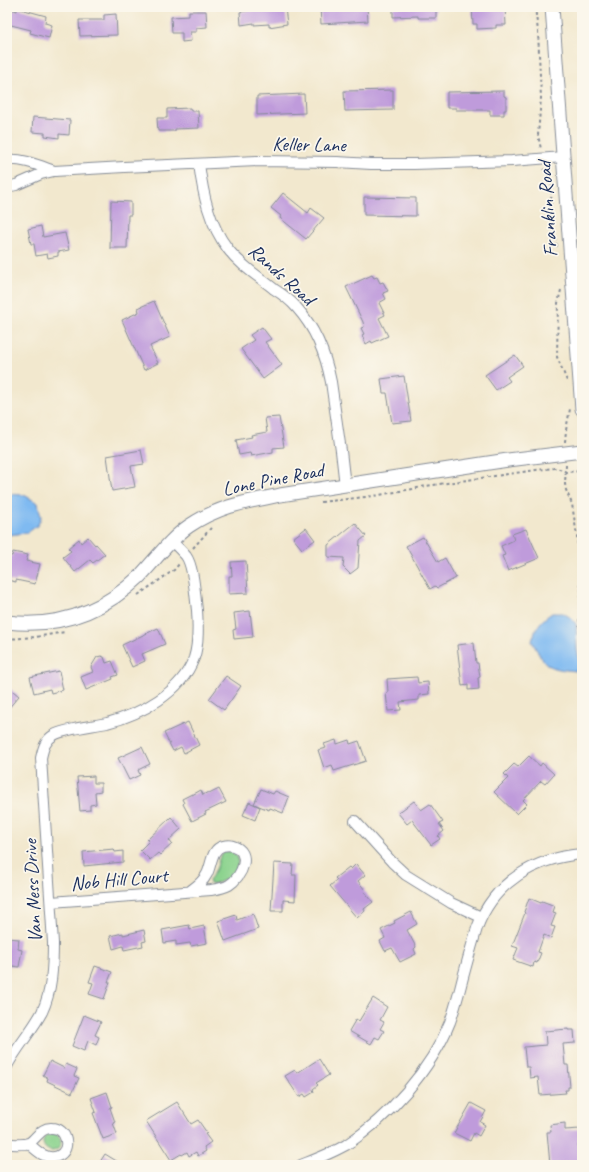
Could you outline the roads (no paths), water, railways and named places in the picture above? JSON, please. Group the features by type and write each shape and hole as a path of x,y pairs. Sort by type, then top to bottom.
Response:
{"street":[{"name":"Franklin Road","path":"552,7 563,158 576,408"},
{"name":"Keller Lane","path":"7,187 16,185 41,174 54,171 257,161 414,164 563,158"},
{"name":"Keller Lane","path":"7,160 14,159 54,171"},
{"name":"Rands Road","path":"199,164 203,193 207,207 213,223 228,249 241,262 296,307 308,322 321,348 330,377 345,486"},
{"name":"Lone Pine Road","path":"7,622 32,624 46,623 70,618 98,607 126,588 172,541 193,524 209,514 227,506 253,500 508,460 582,451"},
{"name":"Van Ness Drive","path":"7,1066 42,1012 48,995 52,969 53,954 51,902 42,758 43,748 47,740 54,734 108,722 146,707 161,698 176,686 190,667 198,640 195,592 191,569 186,556 172,541"},
{"path":"355,821 392,862 406,875 451,903 481,917"},
{"name":"Nob Hill Court","path":"51,902 211,890 229,885 240,874 243,868 244,857 241,852 235,847 229,845 218,848 204,879 198,886 190,891"},
{"path":"301,1165 346,1145 374,1124 402,1098 426,1066 444,1037 451,1020 481,917 492,899 510,881 549,860 561,856 582,854"},
{"path":"7,1144 28,1143"}],"water":[{"path":"7,494 24,495 38,503 41,517 38,525 27,533 7,535"},
{"path":"552,613 563,613 571,618 576,624 577,650 581,668 577,671 558,669 548,665 541,657 532,641 539,625"}]}
